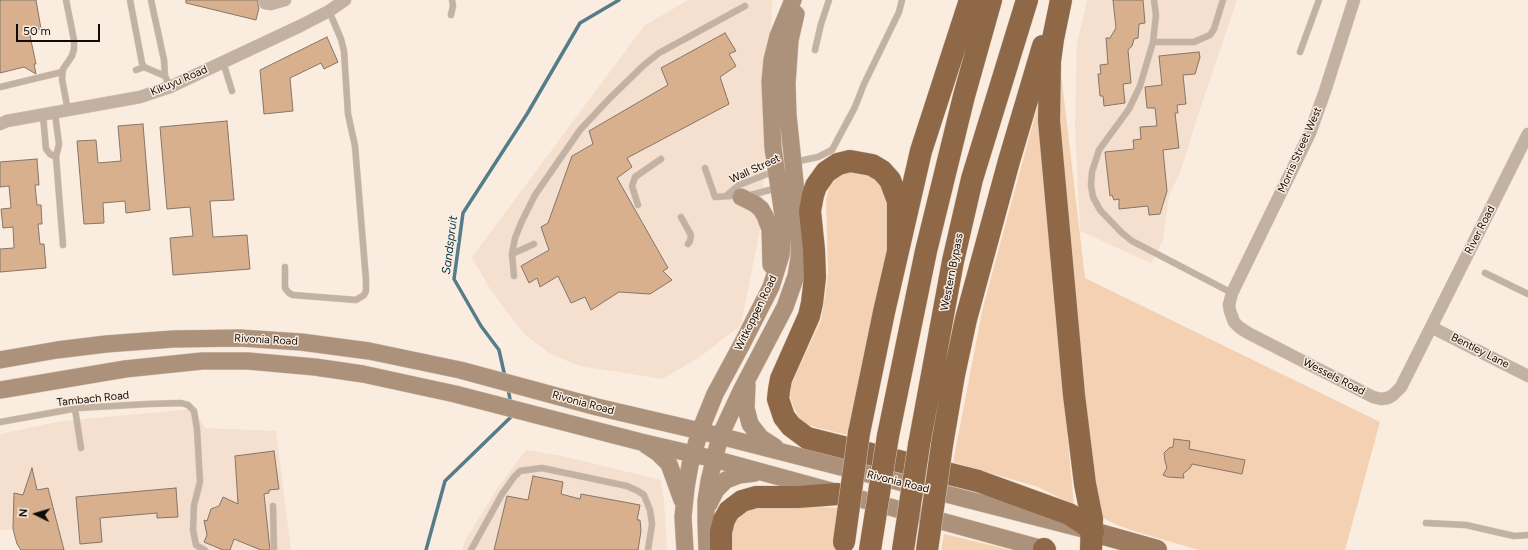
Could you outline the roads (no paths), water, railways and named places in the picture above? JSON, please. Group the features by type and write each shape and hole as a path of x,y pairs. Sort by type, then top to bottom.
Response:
{"highway":[{"path":"843,546 859,433 921,151 970,0"},
{"path":"870,550 888,436 926,251 964,96 992,0"},
{"name":"Western Bypass","path":"904,550 919,445 953,261 972,178 1027,0"},
{"path":"927,550 954,375 968,312 1009,161 1057,0"},
{"path":"1061,0 1050,61 1050,133 1074,395 1085,484 1092,519 1092,541"},
{"path":"898,251 898,201 890,180 882,171 872,165 850,162 838,164 826,172 816,186 812,195 810,211 815,277 812,303 808,316 781,379 778,399 784,417 791,426 807,438 978,481 1069,514 1086,524 1092,541"},
{"path":"721,550 721,532 724,520 729,511 742,501 756,497 798,497 838,494"}],"main road":[{"name":"Witkoppen Road","path":"686,550 683,506 687,478 700,431 714,394 742,344 771,287 781,255 783,239 783,214 791,172 773,148 770,103 771,69 778,36 793,0"},
{"name":"Witkoppen Road","path":"708,550 706,514 708,489 720,436 748,376 780,319 796,276 799,258 800,230 791,172 788,115 788,61 790,40 799,0"},
{"path":"734,196 755,204 761,209 768,222 771,240 771,287"},
{"name":"Rivonia Road","path":"0,360 57,350 106,344 173,339 240,338 301,342 369,351 460,370 596,407 700,431 943,492 1092,541 1157,550"},
{"path":"0,355 57,350"},
{"name":"Rivonia Road","path":"0,390 117,370 202,361 248,361 363,374 455,394 641,442 714,459 1045,550"},
{"path":"748,376 746,401 750,424 761,438 787,454"},
{"path":"641,442 658,453 669,464 675,478 683,506"},
{"path":"706,514 714,494 720,485 726,480 739,475 763,473"}],"street":[{"path":"265,3 271,4 285,0"},
{"name":"Kikuyu Road","path":"0,124 7,121 140,97 170,87 328,11 345,0"},
{"name":"Morris Street West","path":"1232,293 1310,133 1354,0"},
{"name":"River Road","path":"1431,327 1528,134"},
{"name":"Wessels Road","path":"1232,293 1230,311 1234,322 1239,327 1366,393 1381,399 1388,398 1393,395 1401,387 1431,327"},
{"name":"Bentley Lane","path":"1431,327 1528,376"}],"lane":[{"path":"66,0 74,49 72,56 62,72 68,111"},
{"path":"130,0 144,67"},
{"path":"151,0 164,60 165,76 170,87"},
{"path":"451,16 453,6 452,0"},
{"path":"815,50 821,24 830,0"},
{"path":"791,172 825,155 834,147 855,107 864,84 899,12 902,0"},
{"path":"1154,0 1156,15 1153,42 1140,86 1129,109 1099,150 1092,172 1091,185 1093,197 1100,210 1132,241 1232,293"},
{"path":"1153,42 1194,42 1210,35 1214,28 1223,0"},
{"path":"1300,52 1319,0"},
{"path":"514,276 512,254 515,238 535,195 580,130 609,99 644,65 659,53 745,6"},
{"path":"285,267 285,288 293,295 356,300 364,296 366,292 356,161 354,140 348,114 344,51 342,39 328,11"},
{"path":"223,62 232,91"},
{"path":"136,70 144,67 165,76"},
{"path":"0,87 62,72"},
{"path":"49,114 59,144 56,158 63,245"},
{"path":"49,114 46,149 56,158"},
{"path":"638,205 632,186 635,177 661,159"},
{"name":"Wall Street","path":"705,168 715,197 734,196 791,172"},
{"name":"Wall Street","path":"734,196 739,185 791,172"},
{"path":"681,217 691,236 688,244"},
{"path":"512,254 534,244"},
{"path":"1485,273 1528,294"},
{"name":"Tambach Road","path":"0,422 75,409 148,404 181,403 188,405 194,411 197,429 200,482 194,505 192,530 196,545 205,550"},
{"path":"75,409 81,448"},
{"path":"471,550 502,494 514,477 520,471 542,468 627,486 644,495 650,510 652,524 648,550"},
{"path":"273,506 274,550"},
{"path":"1426,523 1466,525 1514,536 1528,535"}],"waterway":[{"name":"Sandspruit","path":"505,377 499,350 481,326 454,279 463,213 527,114 580,23 619,0"},
{"name":"Sandspruit","path":"508,389 511,404"},
{"name":"Sandspruit","path":"426,550 445,481 514,414"}]}
